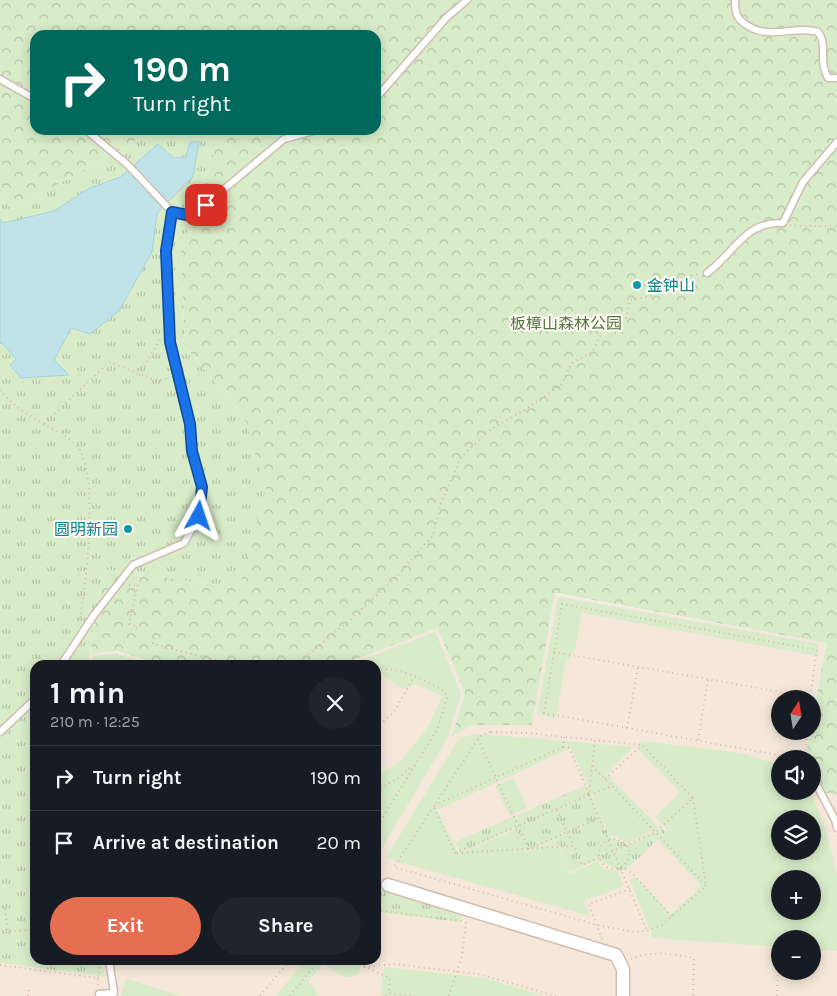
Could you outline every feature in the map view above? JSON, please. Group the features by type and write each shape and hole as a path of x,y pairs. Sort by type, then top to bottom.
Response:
{"street":[{"path":"388,885 467,915 616,955 623,968 623,996"}],"lane":[{"path":"381,92 446,18 467,0"},
{"path":"735,0 735,12 742,22 752,29 763,33 802,29 818,32 822,37 824,71 828,78 837,78"},
{"path":"0,79 30,96"},
{"path":"92,135 128,164 172,212 192,216 284,139 299,135"},
{"path":"707,273 719,264 749,232 773,223 783,223 803,182 837,142"},
{"path":"64,660 94,615 133,565 184,543 199,516 202,487 192,451 190,424 170,342 166,251 172,212"},
{"path":"0,732 30,704"},
{"path":"821,793 835,820 837,828"},
{"path":"99,995 114,993 110,965"}],"path":[{"path":"783,223 799,226 837,226"},
{"path":"647,284 707,273"},
{"path":"301,660 349,621 398,575 434,535 442,500 462,456 491,429 523,412 562,384 571,364 592,352 608,321 626,318 630,300 651,296 651,283"},
{"path":"139,375 169,326"},
{"path":"44,424 109,362 156,381 178,376"},
{"path":"0,390 8,400 32,417 64,435 78,447 86,463 90,488 90,519 82,607 78,623"},
{"path":"117,586 138,584 129,624 137,626 136,633"},
{"path":"771,754 544,713 562,604 817,650 811,690"},
{"path":"154,638 153,644 215,660"},
{"path":"554,652 771,691"},
{"path":"627,728 638,667"},
{"path":"381,669 385,668 406,673 444,691 447,698 437,730 381,820"},
{"path":"381,724 393,713 414,677"},
{"path":"698,740 708,679"},
{"path":"491,732 505,732 642,745 693,798 706,886 662,925 647,931 635,932 597,925 394,867 478,739 482,735 491,732"},
{"path":"563,747 564,737"},
{"path":"478,739 529,849"},
{"path":"589,795 595,740"},
{"path":"605,778 642,745"},
{"path":"433,806 563,747 569,748 647,931"},
{"path":"381,788 398,778 416,762"},
{"path":"592,766 706,886"},
{"path":"454,853 612,786"},
{"path":"556,809 582,865 656,832 693,798"},
{"path":"433,806 454,853"},
{"path":"529,849 600,818"},
{"path":"609,840 619,840 626,846 629,856 621,867 611,869 599,858 601,846 609,840"},
{"path":"454,853 574,846"},
{"path":"621,867 632,874 672,917"},
{"path":"607,953 589,904 630,889"},
{"path":"5,909 8,932 30,930"},
{"path":"381,910 467,915 462,956 449,996"},
{"path":"628,960 652,954 694,958 693,996"},
{"path":"381,965 394,964 478,974 556,996"},
{"path":"0,965 98,978"},
{"path":"99,965 99,995"},
{"path":"260,996 286,965"},
{"path":"290,996 315,965"},
{"path":"364,966 379,965"},
{"path":"364,966 390,978 389,993 386,996"},
{"path":"777,980 777,996"},
{"path":"28,996 29,987"},
{"path":"538,996 539,991"},
{"path":"389,993 415,996"}],"shaded area":[{"path":"555,594 826,643 818,690 771,690 771,740 808,740 807,750 771,750 771,800 821,800 821,793 837,795 837,996 0,996 0,963 104,977 103,965 381,965 381,660 355,660 437,628 465,693 453,737 471,725 532,725"},
{"path":"117,652 143,660 89,660 90,654"}],"green space":[{"name":"板樟山森林公园","path":"0,0 837,0 837,795 821,792 821,750 807,750 808,740 821,740 821,690 818,690 826,643 555,593 532,725 471,725 452,737 465,693 437,628 355,660 145,660 117,651 90,654 103,569 239,588 245,419 185,346 181,249 220,135 381,135 381,30 30,30 30,135 147,135 12,210 0,195"},
{"name":"圆明新园","path":"147,135 220,135 181,249 185,346 245,419 266,489 239,588 103,569 89,660 30,660 30,965 103,965 105,977 0,963 0,195 12,210"},
{"path":"558,597 819,644 817,656 582,613 575,650 565,665 556,718 537,715"},
{"path":"435,632 461,694 448,737 381,850 381,774 402,760 429,725 442,696 416,684 402,689 381,673 381,660 363,660"},
{"path":"116,654 135,660 93,660 93,656"},
{"path":"481,734 634,747 606,774 660,828 628,843 618,837 610,836 571,748 437,810 459,854 516,829 526,853 556,840 570,874 598,861 606,869 618,871 624,886 583,901 590,916 386,858 458,740 470,735"},
{"path":"640,741 742,753 771,762 771,800 814,800 818,810 771,810 771,860 821,860 821,817 837,874 837,951 821,950 821,930 771,930 771,946 653,938 630,880 635,877 671,914 701,886 659,841 668,831 655,817 680,792 639,750"},
{"path":"513,778 527,808 510,816 495,786"},
{"path":"586,785 610,837 628,845 662,828 666,832 630,866 620,871 598,860 570,872 556,839 526,852 515,828 460,853 455,842"},
{"path":"381,886 463,911 459,922 381,913"},
{"path":"301,965 322,965 308,982 317,992 317,996 276,996"},
{"path":"327,965 360,965 359,974 344,977"},
{"path":"384,967 485,978 544,996 381,996"},
{"path":"127,979 181,996 121,996"}],"water":[{"path":"199,141 193,177 157,213 152,252 119,311 90,334 71,328 54,360 69,375 21,378 10,365 16,359 2,343 0,344 0,219 4,223 54,211 88,189 120,177 158,144 174,158 186,157 190,142"}],"place":[{"name":"金钟山","path":"637,285"},
{"name":"圆明新园","path":"128,529"}],"route":[{"path":"199,516 202,487 192,451 190,424 170,342 166,251 172,212 192,216 206,205"}]}
